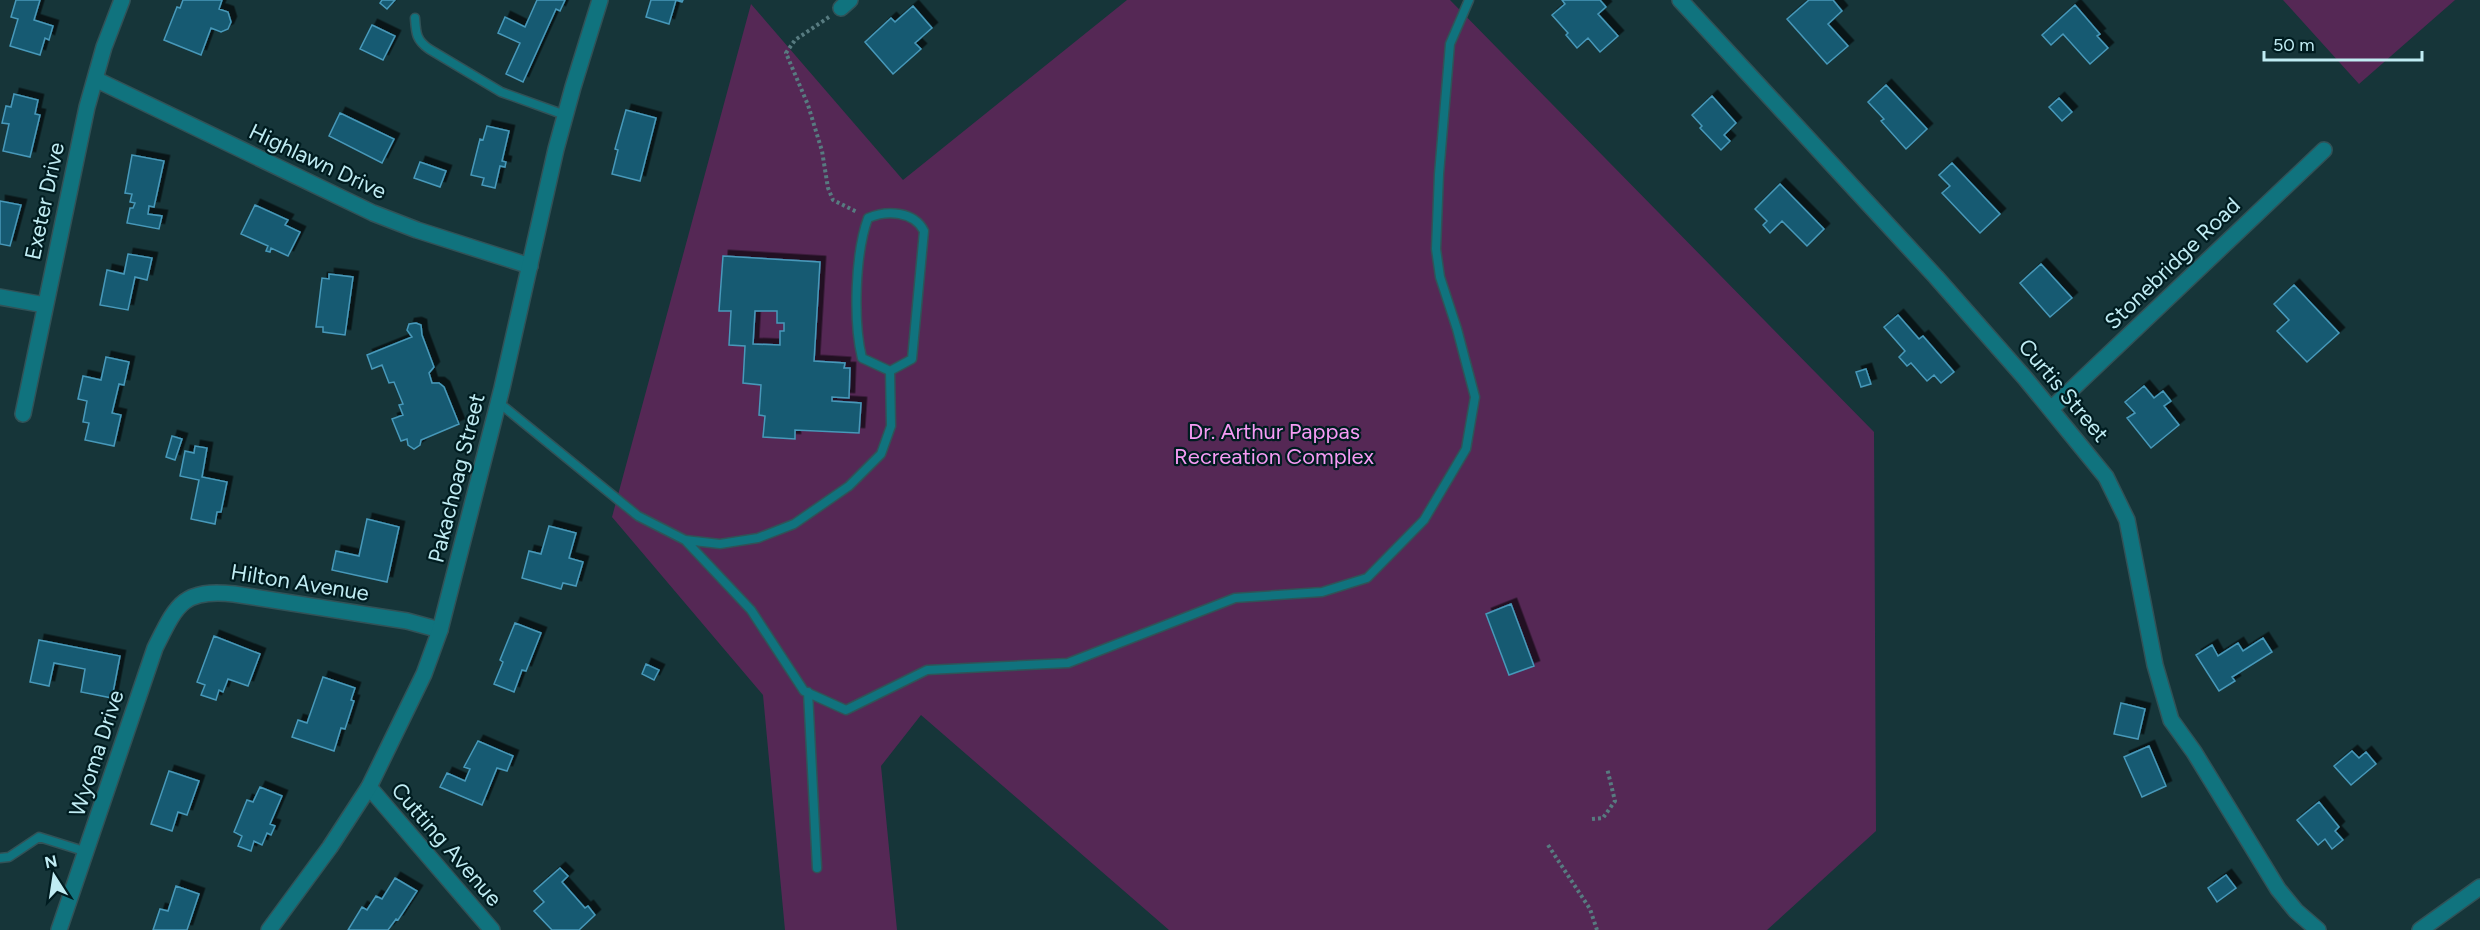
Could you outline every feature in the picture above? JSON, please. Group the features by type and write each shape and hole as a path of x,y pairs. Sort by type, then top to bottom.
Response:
{"street":[{"name":"Exeter Drive","path":"23,414 95,79 104,47 122,0"},
{"name":"Pakachoag Street","path":"269,930 330,847 369,787 424,674 440,630 498,402 565,115 600,0"},
{"name":"Curtis Street","path":"1680,0 1936,277 2099,466 2118,498 2127,520 2155,665 2171,720 2194,752 2278,889 2296,911 2318,930"},
{"name":"Highlawn Drive","path":"95,79 373,213 417,230 530,266"},
{"name":"Stonebridge Road","path":"2051,409 2324,150"},
{"path":"0,297 45,305"},
{"name":"Hilton Avenue","path":"166,626 181,603 195,595 208,592 407,621 440,630"},
{"name":"Wyoma Drive","path":"59,930 155,648 166,626"},
{"name":"Cutting Avenue","path":"369,787 492,930"},
{"path":"2420,930 2480,887"}],"lane":[{"path":"686,540 751,610 804,691 846,710 927,670 1068,663 1234,597 1322,592 1367,578 1424,520 1466,449 1475,397 1440,277 1436,249 1439,174 1450,44 1469,0"},
{"path":"415,18 416,36 419,42 429,49 501,92 565,115"},
{"path":"877,214 908,215 920,222 924,231 912,359 890,371 862,358 857,339 857,300 864,231 868,218 877,214"},
{"path":"498,402 638,516 686,540 720,544 758,538 794,524 849,486 881,454 891,426 890,371"},
{"path":"808,692 817,868"},
{"path":"0,858 9,857 39,837 87,852"}],"path":[{"path":"846,4 795,40 786,53 808,105 822,151 828,188 833,200 868,218"},
{"path":"1592,819 1603,818 1615,801 1606,768"},
{"path":"1548,845 1571,876 1590,909 1597,930"}],"green space":[{"name":"Dr. Arthur Pappas Recreation Complex","path":"1127,0 1450,0 1874,432 1876,831 1767,930 1169,930 921,715 881,766 897,930 785,930 763,695 612,517 751,4 903,180"},
{"path":"2283,0 2455,0 2359,84"}],"building":[{"path":"16,0 40,0 34,20 53,26 49,40 45,38 40,55 10,46 18,19 11,17"},
{"path":"183,0 222,0 219,9 228,12 231,22 228,29 221,32 211,28 201,55 164,40 177,7 180,8"},
{"path":"382,0 395,0 387,9 380,3"},
{"path":"537,0 565,0 560,11 556,9 523,82 506,74 520,43 498,33 505,17 525,27"},
{"path":"651,0 676,0 669,24 646,17"},
{"path":"1562,0 1600,0 1606,7 1598,14 1618,36 1600,52 1588,38 1577,48 1566,35 1568,33 1552,15 1565,4"},
{"path":"1809,0 1833,0 1842,11 1828,24 1848,46 1827,64 1787,19"},
{"path":"2075,5 2100,34 2097,36 2108,48 2090,64 2063,34 2051,45 2042,35"},
{"path":"913,6 932,28 915,43 921,49 893,74 865,42 891,18 895,22"},
{"path":"372,25 395,36 383,60 360,49"},
{"path":"1886,85 1927,129 1906,149 1881,121 1884,119 1868,102"},
{"path":"14,94 38,100 35,114 40,115 30,157 3,151 9,124 2,123 6,106 11,107"},
{"path":"1712,96 1736,123 1724,135 1730,141 1721,150 1700,128 1702,126 1692,115"},
{"path":"2059,98 2072,112 2062,121 2049,107"},
{"path":"626,110 656,118 640,181 612,174 618,150 615,149"},
{"path":"340,113 394,139 382,163 329,136"},
{"path":"487,126 509,131 502,161 506,162 505,167 500,166 495,188 482,185 484,178 471,175 480,139 483,140"},
{"path":"132,155 164,161 154,207 149,206 148,214 162,216 159,229 127,223 130,208 133,208 135,203 130,202 132,194 125,193"},
{"path":"420,162 446,171 440,187 414,178"},
{"path":"1952,163 2000,214 1980,233 1942,193 1950,186 1939,175"},
{"path":"1780,184 1824,229 1807,246 1782,221 1770,233 1763,225 1767,221 1755,209"},
{"path":"0,201 21,205 10,246 0,244"},
{"path":"255,205 288,220 285,225 300,232 288,256 271,248 270,252 266,251 268,246 241,234"},
{"path":"128,254 152,258 147,280 135,277 128,310 100,305 107,270 124,274"},
{"path":"723,256 820,262 814,361 845,363 844,368 850,368 849,398 832,397 832,401 861,403 859,433 795,430 795,439 763,437 765,416 759,415 761,385 743,383 745,346 729,345 731,311 719,311","holes":["755,311 777,311 777,323 784,323 784,331 780,331 780,345 753,344"]},
{"path":"2041,264 2072,298 2050,317 2020,283"},
{"path":"329,274 353,277 345,335 323,332 323,327 316,327 322,278 329,279"},
{"path":"2294,285 2339,333 2307,362 2277,331 2289,320 2274,304"},
{"path":"1898,315 1919,339 1923,336 1954,372 1941,383 1934,375 1927,381 1911,363 1907,366 1899,357 1905,351 1884,327"},
{"path":"409,324 421,325 422,335 434,367 429,373 432,383 439,383 444,387 459,424 421,440 420,445 414,449 408,445 407,439 401,441 392,419 403,415 399,405 403,404 394,382 389,383 382,365 372,369 367,355 412,337 407,330"},
{"path":"106,357 129,362 124,385 119,384 112,413 121,415 114,446 85,440 89,423 83,422 87,401 78,399 83,376 101,380"},
{"path":"1866,369 1871,384 1861,387 1856,372"},
{"path":"2144,386 2154,398 2163,391 2171,401 2164,406 2179,425 2151,448 2127,418 2135,413 2125,402"},
{"path":"172,436 182,439 175,460 166,457"},
{"path":"195,446 207,448 202,477 227,482 221,512 217,512 215,524 191,519 199,480 180,476 185,451 194,453"},
{"path":"367,519 399,527 387,582 332,570 336,551 359,556"},
{"path":"549,526 576,533 569,558 583,562 576,586 563,583 561,589 522,578 529,551 541,554"},
{"path":"1511,604 1534,666 1509,675 1486,614"},
{"path":"515,623 541,633 526,671 522,670 514,692 494,684 503,662 500,660"},
{"path":"214,636 260,654 248,686 228,679 223,692 219,690 216,700 201,695 205,685 197,682"},
{"path":"2263,638 2272,652 2232,677 2235,681 2219,691 2196,655 2212,645 2218,656 2238,643 2243,651"},
{"path":"39,640 120,656 112,698 81,692 85,669 54,663 49,686 30,682"},
{"path":"646,664 659,670 654,680 642,674"},
{"path":"323,677 355,688 351,700 354,701 345,729 341,728 334,751 292,737 298,720 307,723"},
{"path":"2121,703 2145,709 2138,739 2114,734"},
{"path":"478,741 513,756 507,771 497,768 482,805 440,787 447,773 465,781 470,769 464,767"},
{"path":"2149,746 2166,786 2142,797 2124,757"},
{"path":"2352,751 2359,758 2366,752 2376,764 2351,785 2334,766"},
{"path":"169,771 199,781 187,815 178,812 172,831 151,824"},
{"path":"260,787 282,796 270,824 275,826 271,835 267,833 262,845 254,841 251,851 238,846 242,836 234,832 247,800 253,802"},
{"path":"2319,802 2339,827 2335,831 2343,840 2332,849 2325,839 2318,845 2297,820"},
{"path":"560,868 568,876 562,882 585,908 588,906 595,915 579,930 552,930 534,911 544,902 534,891"},
{"path":"2226,875 2236,888 2217,902 2208,888"},
{"path":"395,878 417,891 398,920 396,919 388,930 348,930 362,907 367,910 376,896 382,899"},
{"path":"176,886 199,894 187,930 153,930 160,909 168,911"}]}
